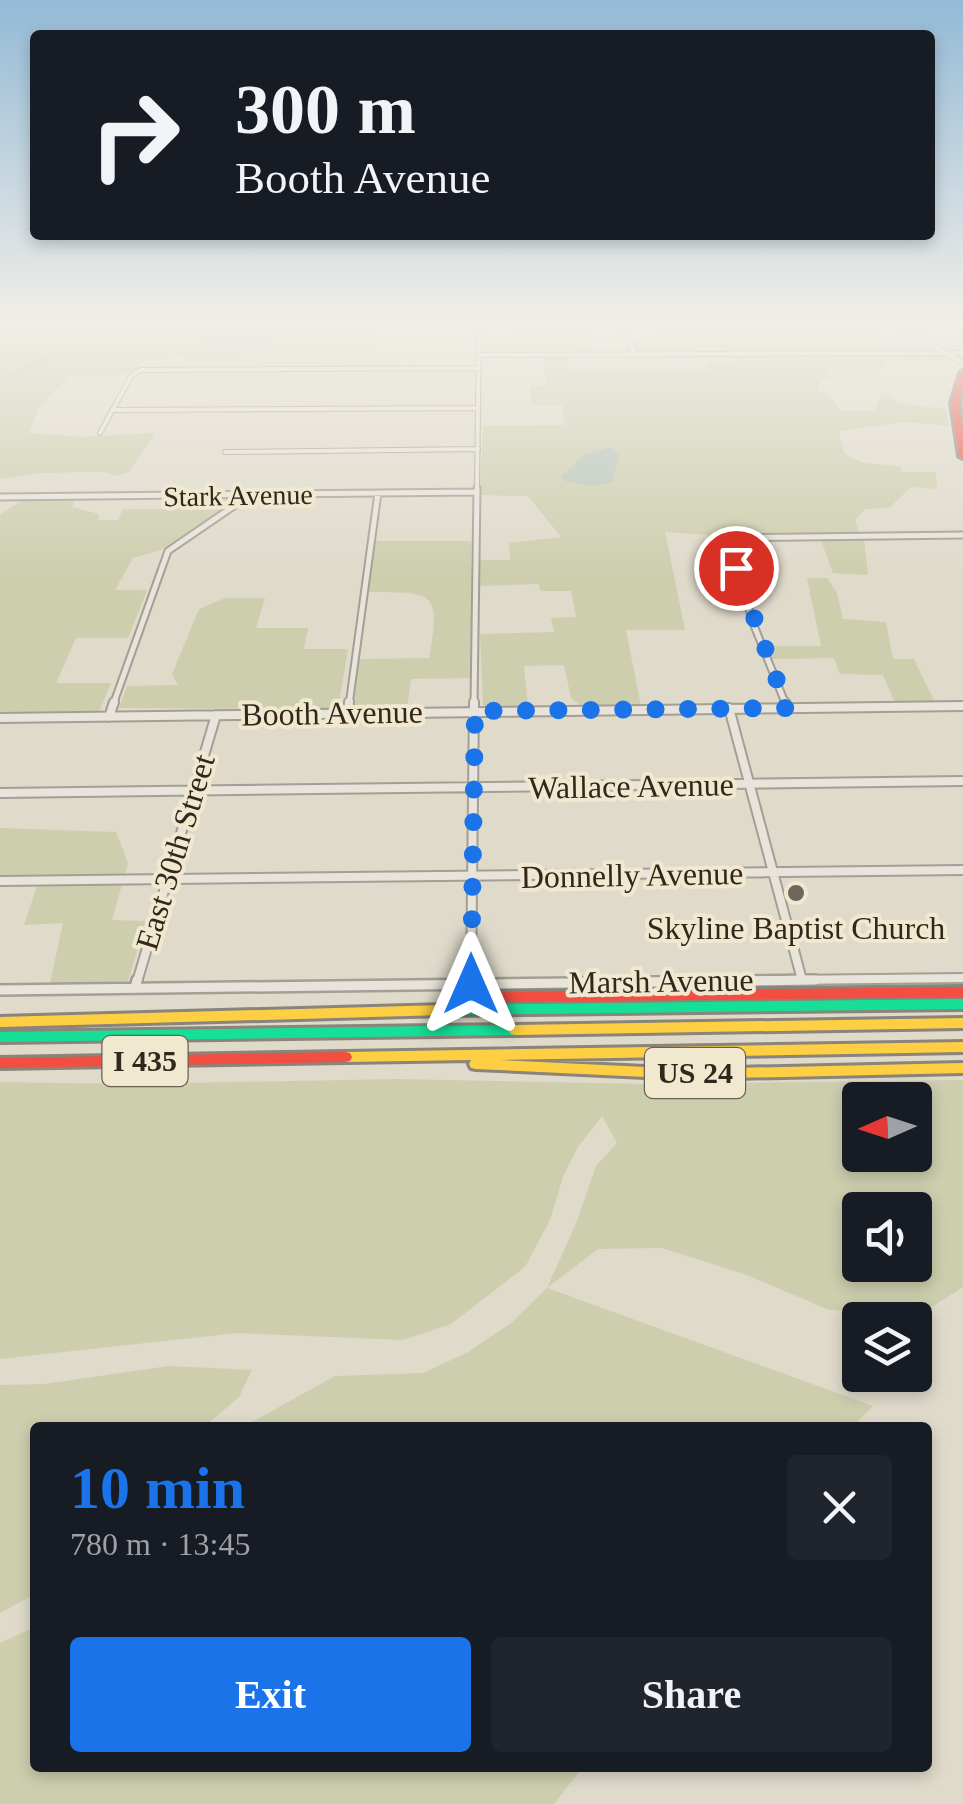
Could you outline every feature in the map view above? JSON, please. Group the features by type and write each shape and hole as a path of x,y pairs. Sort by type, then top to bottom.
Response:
{"main road":[{"path":"955,407 963,456"},
{"path":"398,1011 499,997 963,992"},
{"path":"0,1022 398,1011 963,1004"},
{"name":"I 435","path":"0,1036 963,1023"},
{"name":"I 435","path":"0,1063 963,1047"},
{"name":"US 24","path":"428,1056 481,1065 688,1074 963,1068"}],"street":[{"path":"100,433 114,407"},
{"path":"112,410 479,408 471,984"},
{"path":"226,452 478,449"},
{"name":"Stark Avenue","path":"0,497 477,492"},
{"path":"348,713 378,493"},
{"path":"109,716 168,551 250,495"},
{"path":"787,708 753,622 727,540 963,535"},
{"name":"Booth Avenue","path":"0,718 963,706"},
{"path":"729,708 802,980"},
{"name":"East 30th Street","path":"135,988 216,715"},
{"name":"Wallace Avenue","path":"0,792 963,782"},
{"name":"Donnelly Avenue","path":"0,881 963,870"},
{"name":"Marsh Avenue","path":"0,990 963,978"}],"green space":[{"path":"0,407 40,407 29,433 82,437 155,433 129,472 117,476 104,472 40,473 0,479"},
{"path":"562,407 838,407 840,411 874,411 876,407 931,407 946,409 948,426 906,422 839,431 844,453 863,463 901,466 902,472 936,472 937,489 911,487 889,508 865,509 855,520 860,534 723,536 665,532 685,630 626,630 641,706 583,707 571,698 564,665 524,666 528,707 483,706 480,634 554,632 551,618 576,617 571,591 541,591 538,584 479,586 479,560 510,560 509,543 561,537 528,496 480,495 483,426 565,425"},
{"path":"167,497 238,499 161,550 133,558 115,590 147,590 128,638 76,638 56,683 111,683 99,712 0,713 0,515 24,499 76,499 72,507 99,514 98,520 118,520 123,509 162,509"},
{"path":"820,538 864,538 868,575 833,573"},
{"path":"373,541 471,541 471,678 411,679 407,709 353,707 359,659 429,658 433,635 434,618 427,599 406,593 366,592"},
{"path":"807,578 827,578 837,593 843,619 886,622 893,659 914,659 935,703 895,703 883,675 840,674 834,658 772,659 766,646 821,646"},
{"path":"225,598 265,598 256,628 308,628 304,649 348,649 338,709 119,708 127,686 178,685 172,674 199,609"},
{"path":"0,828 116,832 128,863 112,920 146,921 128,981 50,983 63,923 24,925 37,886 29,875 0,875"},
{"path":"396,1079 647,1084 963,1080 963,1287 932,1307 932,1302 842,1302 842,1311 829,1310 747,1275 662,1248 598,1249 547,1288 596,1166 617,1143 602,1116 578,1147 563,1177 550,1220 525,1267 451,1324 403,1340 238,1333 0,1359 0,1082"},
{"path":"547,1288 873,1406 857,1422 252,1422 335,1376 423,1373 468,1352 511,1323"},
{"path":"169,1366 252,1370 239,1397 210,1422 30,1422 30,1597 0,1613 0,1385 44,1384"},
{"path":"30,1629 30,1772 579,1772 554,1804 0,1804 0,1643"}],"shaded area":[{"path":"610,447 619,455 612,482 592,486 561,477 584,455"}],"traffic: fast":[{"path":"445,1010 963,1004"},
{"path":"0,1037 516,1030"}],"traffic: slow":[{"path":"0,1022 445,1010"},
{"path":"516,1030 963,1023"},
{"path":"345,1057 963,1047"},
{"path":"476,1064 688,1074 963,1068"}],"traffic: jam":[{"path":"956,407 963,456"},
{"path":"457,1001 499,997 963,992"},
{"path":"0,1063 345,1057"}],"place":[{"name":"Skyline Baptist Church","path":"796,893"}],"route":[{"path":"471,984 475,711 787,708 736,568"}]}
